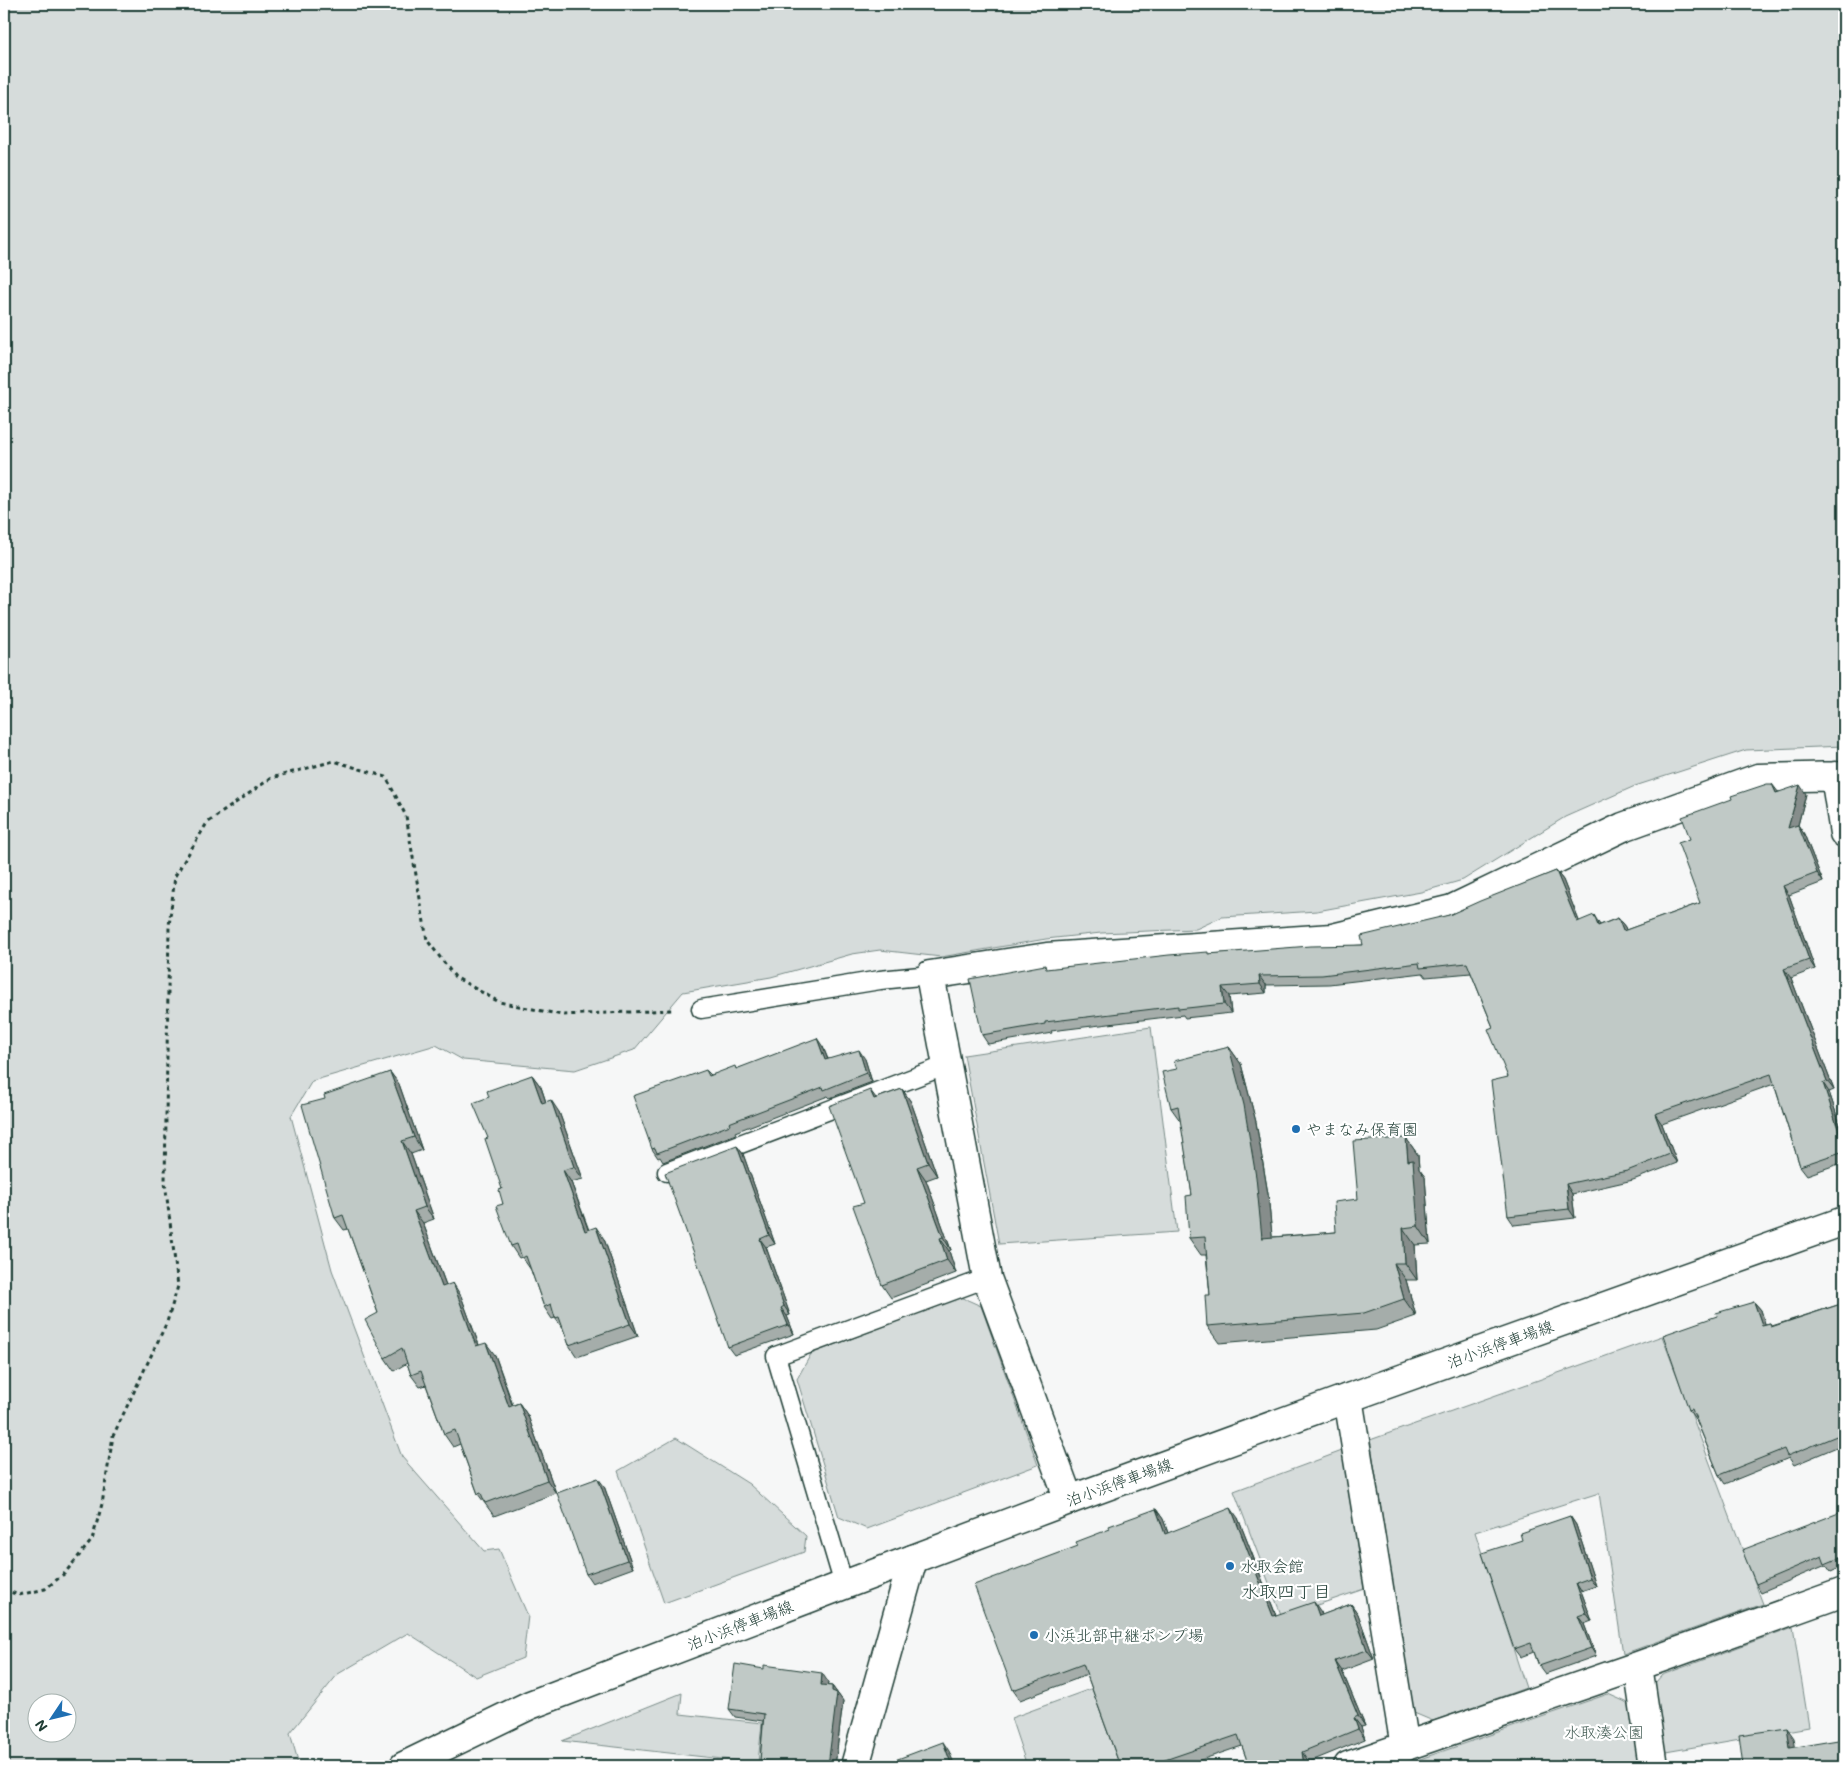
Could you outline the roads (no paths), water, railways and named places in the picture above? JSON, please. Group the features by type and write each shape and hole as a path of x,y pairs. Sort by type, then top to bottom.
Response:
{"street":[{"path":"1069,1500 987,1278 930,975 1047,956 1332,938 1452,909 1623,827 1758,778 1840,776 1844,833"},
{"name":"泊小浜停車場線","path":"404,1766 530,1705 1069,1500 1348,1398 1844,1222"},
{"path":"1348,1398 1405,1747"},
{"path":"855,1766 913,1559"},
{"path":"1348,1766 1638,1666 1844,1592"},
{"path":"1638,1666 1653,1766"}],"lane":[{"path":"701,1009 880,980 930,975"},
{"path":"667,1172 947,1065"},
{"path":"844,1585 776,1356 987,1278"}],"place":[{"name":"やまなみ保育園","path":"1296,1129"},
{"name":"水取会館","path":"1230,1566"},
{"name":"小浜北部中継ポンプ場","path":"1034,1635"}],"district":[{"name":"水取四丁目","path":"1286,1592"}],"park label":[{"name":"水取湊公園","path":"1604,1732"}]}
